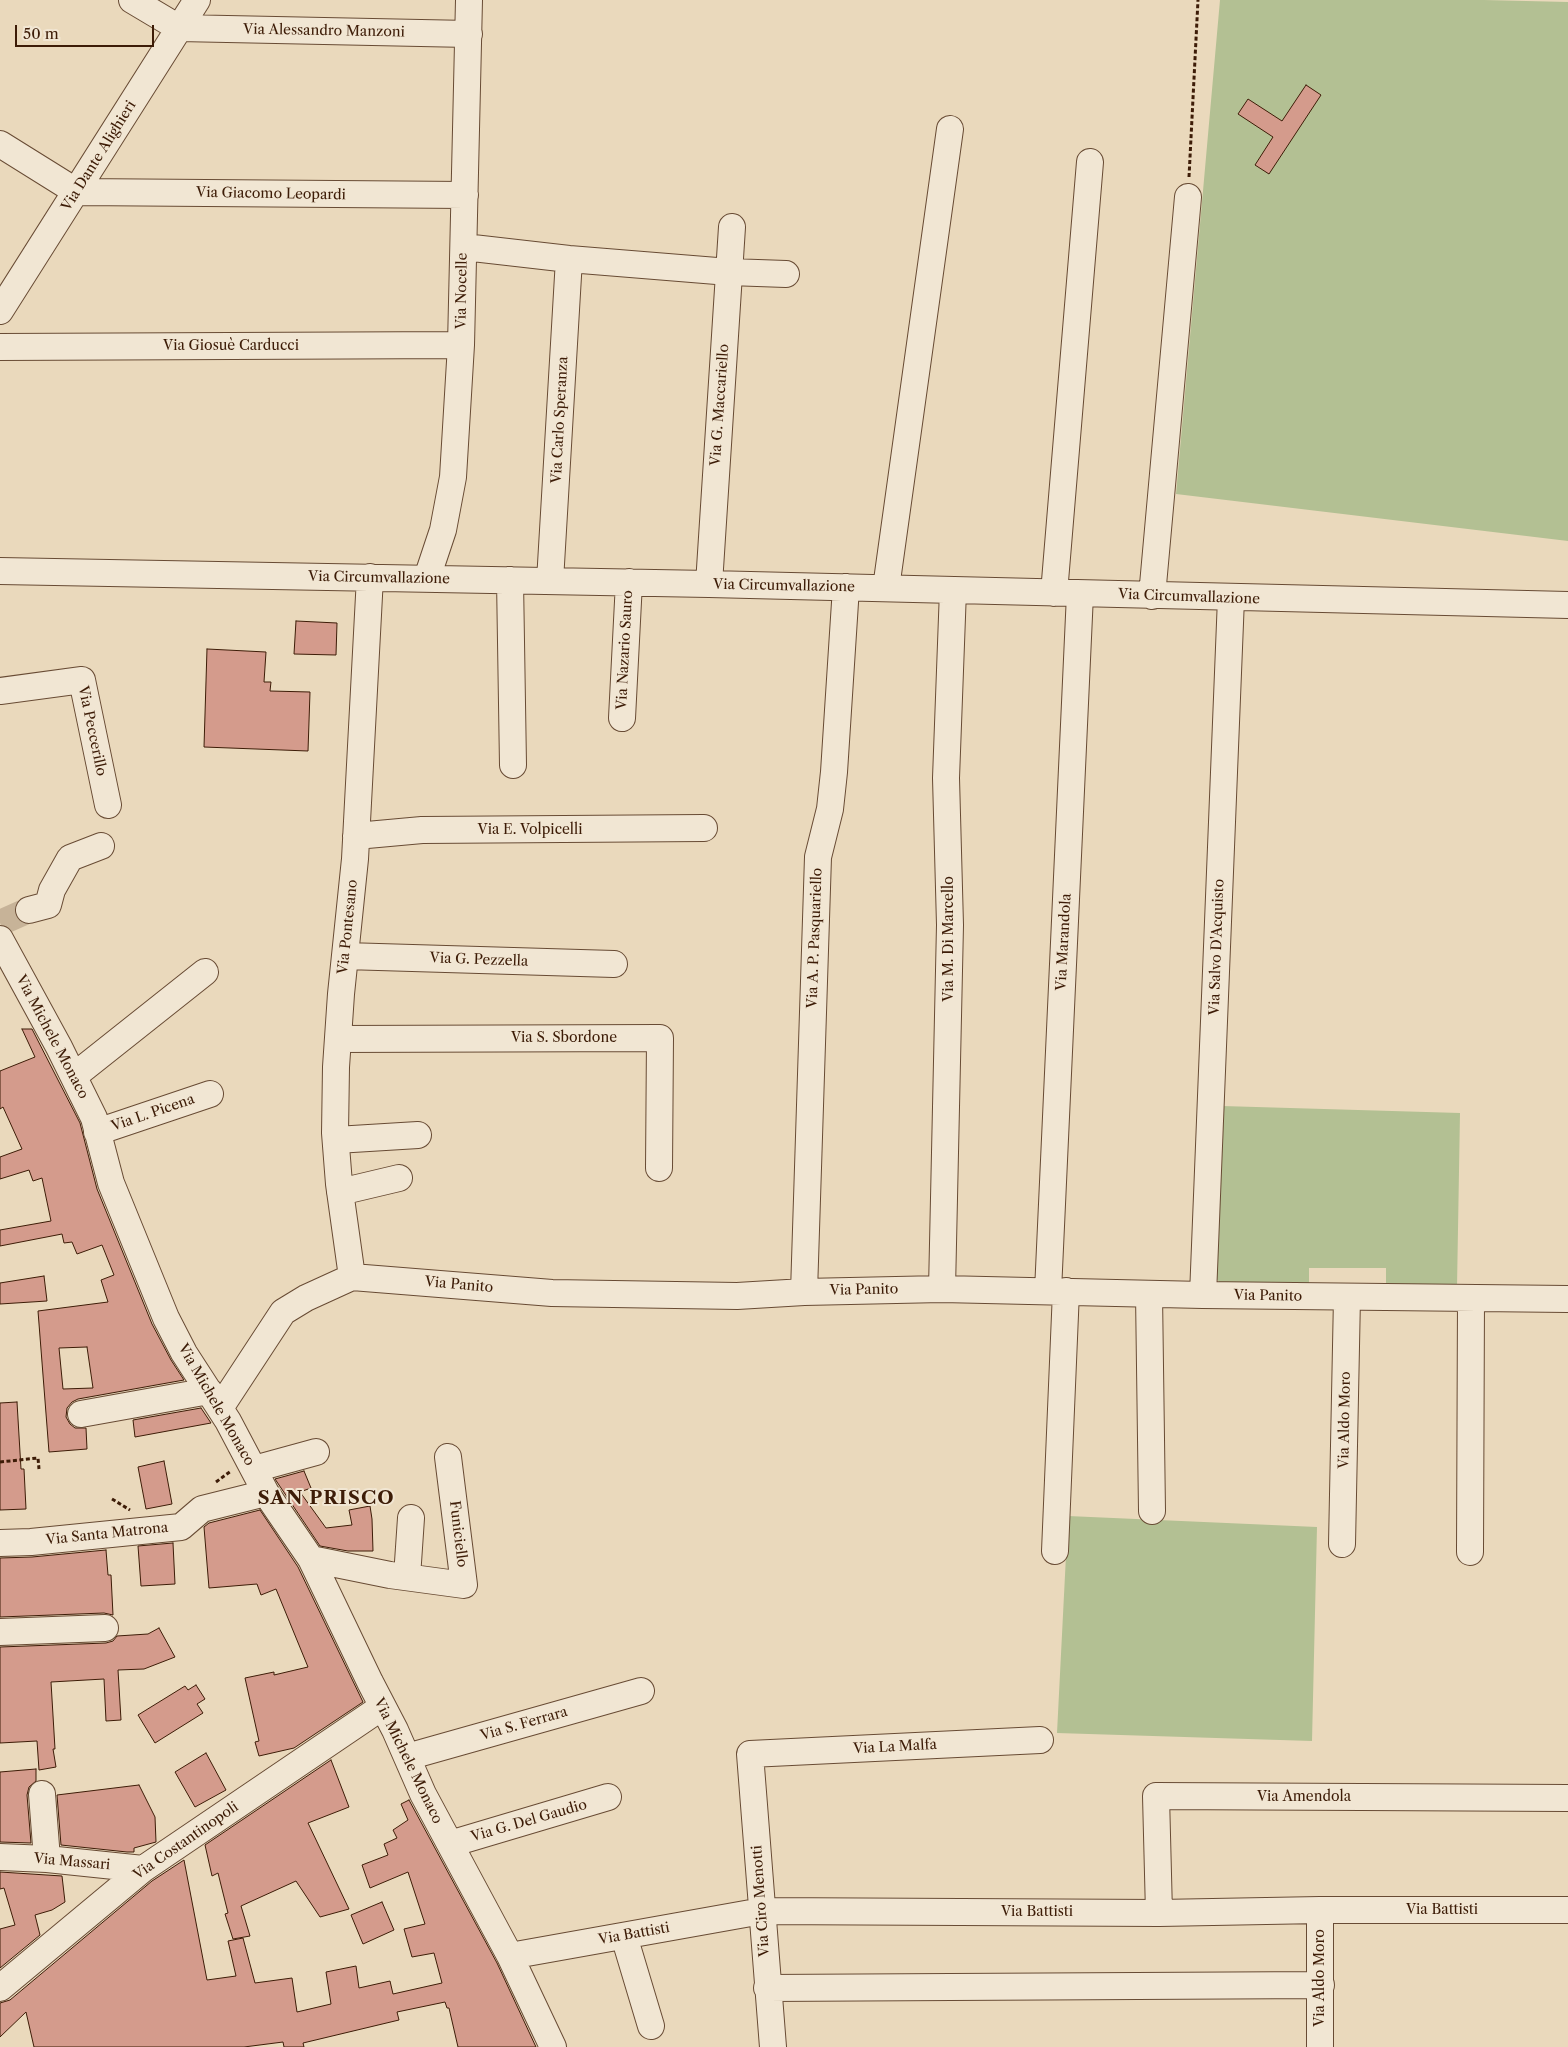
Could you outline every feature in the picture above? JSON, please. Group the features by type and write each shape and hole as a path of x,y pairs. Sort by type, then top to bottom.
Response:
{"street":[{"path":"132,0 179,28"},
{"name":"Via Dante Alighieri","path":"0,311 197,0"},
{"name":"Via Nocelle","path":"427,578 443,530 453,477 461,345 469,0"},
{"name":"Via Alessandro Manzoni","path":"179,28 469,34"},
{"path":"886,588 950,129"},
{"path":"0,144 77,192"},
{"path":"1054,593 1090,162"},
{"name":"Via Giacomo Leopardi","path":"77,192 465,196"},
{"path":"1152,596 1188,197"},
{"name":"Via G. Maccariello","path":"709,584 732,227"},
{"path":"464,247 569,259 729,272 786,274"},
{"name":"Via Carlo Speranza","path":"550,581 569,259"},
{"name":"Via Giosuè Carducci","path":"0,347 461,345"},
{"name":"Via Circumvallazione","path":"0,571 629,582 1568,606"},
{"name":"Via Pontesano","path":"352,1277 340,1192 336,1140 338,1039 356,836 370,577"},
{"path":"510,580 513,765"},
{"name":"Via Nazario Sauro","path":"622,718 629,582"},
{"name":"Via A. P. Pasquariello","path":"804,1292 818,857 830,809 834,772 846,587"},
{"name":"Via M. Di Marcello","path":"942,1289 950,925 946,778 953,590"},
{"name":"Via Marandola","path":"1055,1551 1057,1291 1080,594"},
{"name":"Via Salvo D'Acquisto","path":"1203,1295 1231,598"},
{"name":"Via Peccerillo","path":"0,691 82,680 108,805"},
{"name":"Via E. Volpicelli","path":"356,836 422,830 704,828"},
{"path":"29,910 48,905 52,890 70,858 101,846"},
{"name":"Via Michele Monaco","path":"2,949 74,1076 94,1118 111,1183 166,1318 184,1353 215,1400 266,1493 311,1559 423,1794 510,1956 553,2047"},
{"name":"Via G. Pezzella","path":"345,956 614,964"},
{"path":"74,1076 206,972"},
{"name":"Via S. Sbordone","path":"338,1039 660,1038 659,1168"},
{"name":"Via L. Picena","path":"98,1132 210,1094"},
{"path":"336,1140 418,1135"},
{"path":"340,1192 399,1178"},
{"name":"Via Panito","path":"215,1400 283,1312 306,1298 352,1277 552,1293 737,1296 804,1292 942,1289 1347,1298 1568,1300"},
{"path":"1149,1294 1152,1512"},
{"name":"Via Aldo Moro","path":"1342,1544 1347,1298"},
{"path":"1470,1552 1471,1298"},
{"path":"81,1414 215,1400"},
{"path":"254,1469 316,1452"},
{"name":"Funiciello","path":"311,1559 407,1577 464,1585 448,1457"},
{"name":"Via Santa Matrona","path":"0,1543 30,1542 182,1527 202,1509 266,1493"},
{"path":"407,1577 411,1518"},
{"path":"0,1632 105,1628"},
{"name":"Via S. Ferrara","path":"407,1757 641,1691"},
{"name":"Via Costantinopoli","path":"0,1988 143,1869 382,1707"},
{"name":"Via La Malfa","path":"750,1754 1040,1740"},
{"name":"Via Ciro Menotti","path":"750,1754 773,2047"},
{"path":"42,1794 46,1859"},
{"name":"Via Amendola","path":"1159,1913 1156,1796 1568,1798"},
{"name":"Via G. Del Gaudio","path":"450,1844 608,1797"},
{"name":"Via Massari","path":"0,1857 46,1859 143,1869"},
{"name":"Via Aldo Moro","path":"1320,1910 1320,2047"},
{"name":"Via Battisti","path":"510,1956 762,1911 1159,1913 1320,1910 1568,1910"},
{"path":"624,1936 651,2026"},
{"path":"767,1988 1321,1985"}],"path":[{"path":"1188,197 1198,0"},
{"path":"0,1462 38,1458 39,1469"},
{"path":"112,1499 135,1513"}],"green space":[{"path":"1220,0 1484,0 1568,2 1568,541 1176,494"},
{"path":"1222,1106 1460,1113 1457,1287 1386,1285 1386,1268 1309,1268 1309,1284 1220,1283 1215,1277"},
{"path":"1068,1516 1317,1527 1312,1741 1057,1733"}],"building":[{"path":"1306,85 1321,95 1269,174 1255,165 1273,137 1238,114 1248,99 1282,121"},
{"path":"296,621 337,623 336,655 294,654"},
{"path":"207,649 266,652 264,682 271,682 270,691 310,692 308,751 204,747"},
{"path":"22,1029 32,1029 80,1123 97,1189 152,1324 184,1380 78,1399 72,1402 67,1408 66,1417 75,1428 86,1428 87,1449 49,1452 38,1311 108,1302 101,1280 114,1275 102,1245 77,1254 72,1242 64,1243 62,1234 0,1246 0,1230 51,1221 42,1178 33,1181 29,1170 0,1179 0,1157 22,1149 3,1107 0,1109 0,1071 35,1057","holes":["87,1347 93,1388 63,1389 59,1348"]},
{"path":"44,1276 47,1301 0,1304 0,1283"},
{"path":"17,1402 21,1469 24,1469 26,1509 0,1510 0,1403"},
{"path":"201,1408 211,1423 135,1437 133,1420"},
{"path":"164,1461 172,1504 146,1509 138,1467"},
{"path":"304,1471 311,1488 300,1492 326,1528 352,1525 349,1510 370,1506 373,1551 348,1551 320,1546 275,1479"},
{"path":"260,1510 298,1567 363,1702 294,1748 259,1756 255,1742 259,1741 245,1678 274,1672 274,1675 308,1667 276,1589 261,1595 257,1584 209,1588 204,1527 209,1523"},
{"path":"173,1543 175,1584 141,1586 138,1546"},
{"path":"106,1550 108,1575 111,1575 113,1615 104,1613 0,1617 0,1558"},
{"path":"159,1628 175,1657 144,1669 118,1670 121,1720 106,1721 104,1679 51,1682 55,1749 53,1749 56,1767 39,1770 37,1741 0,1743 0,1647 106,1643 113,1641 117,1636 148,1634"},
{"path":"196,1685 205,1699 197,1704 203,1713 155,1743 138,1715 185,1686 188,1690"},
{"path":"206,1753 226,1790 195,1807 175,1772"},
{"path":"331,1760 349,1807 308,1823 349,1909 320,1917 296,1881 241,1906 250,1936 233,1939 225,1914 228,1913 218,1873 212,1876 205,1845"},
{"path":"36,1769 36,1781 29,1787 27,1795 31,1843 0,1842 0,1772"},
{"path":"139,1785 155,1817 156,1842 134,1848 134,1852 61,1845 57,1795"},
{"path":"409,1800 497,1963 536,2047 458,2047 449,2008 447,2008 445,2002 397,2012 399,2020 303,2043 304,2047 284,2047 283,2042 244,2047 34,2047 26,2012 0,2037 0,2003 10,2000 152,1881 184,1860 207,1980 236,1976 228,1941 243,1938 255,1983 292,1978 297,2012 331,2004 326,1972 356,1966 359,1988 390,1981 393,1994 442,1983 434,1953 412,1957 404,1929 425,1924 408,1872 370,1888 362,1865 388,1855 384,1844 397,1838 393,1830 408,1820 401,1804"},
{"path":"0,1872 62,1876 65,1902 52,1910 35,1915 40,1935 0,1968 0,1929 15,1925 4,1888 0,1889"},
{"path":"382,1902 394,1930 363,1944 351,1915"}],"tunnel":[{"path":"0,923 29,910"}],"district":[{"name":"SAN PRISCO","path":"326,1499"}]}
